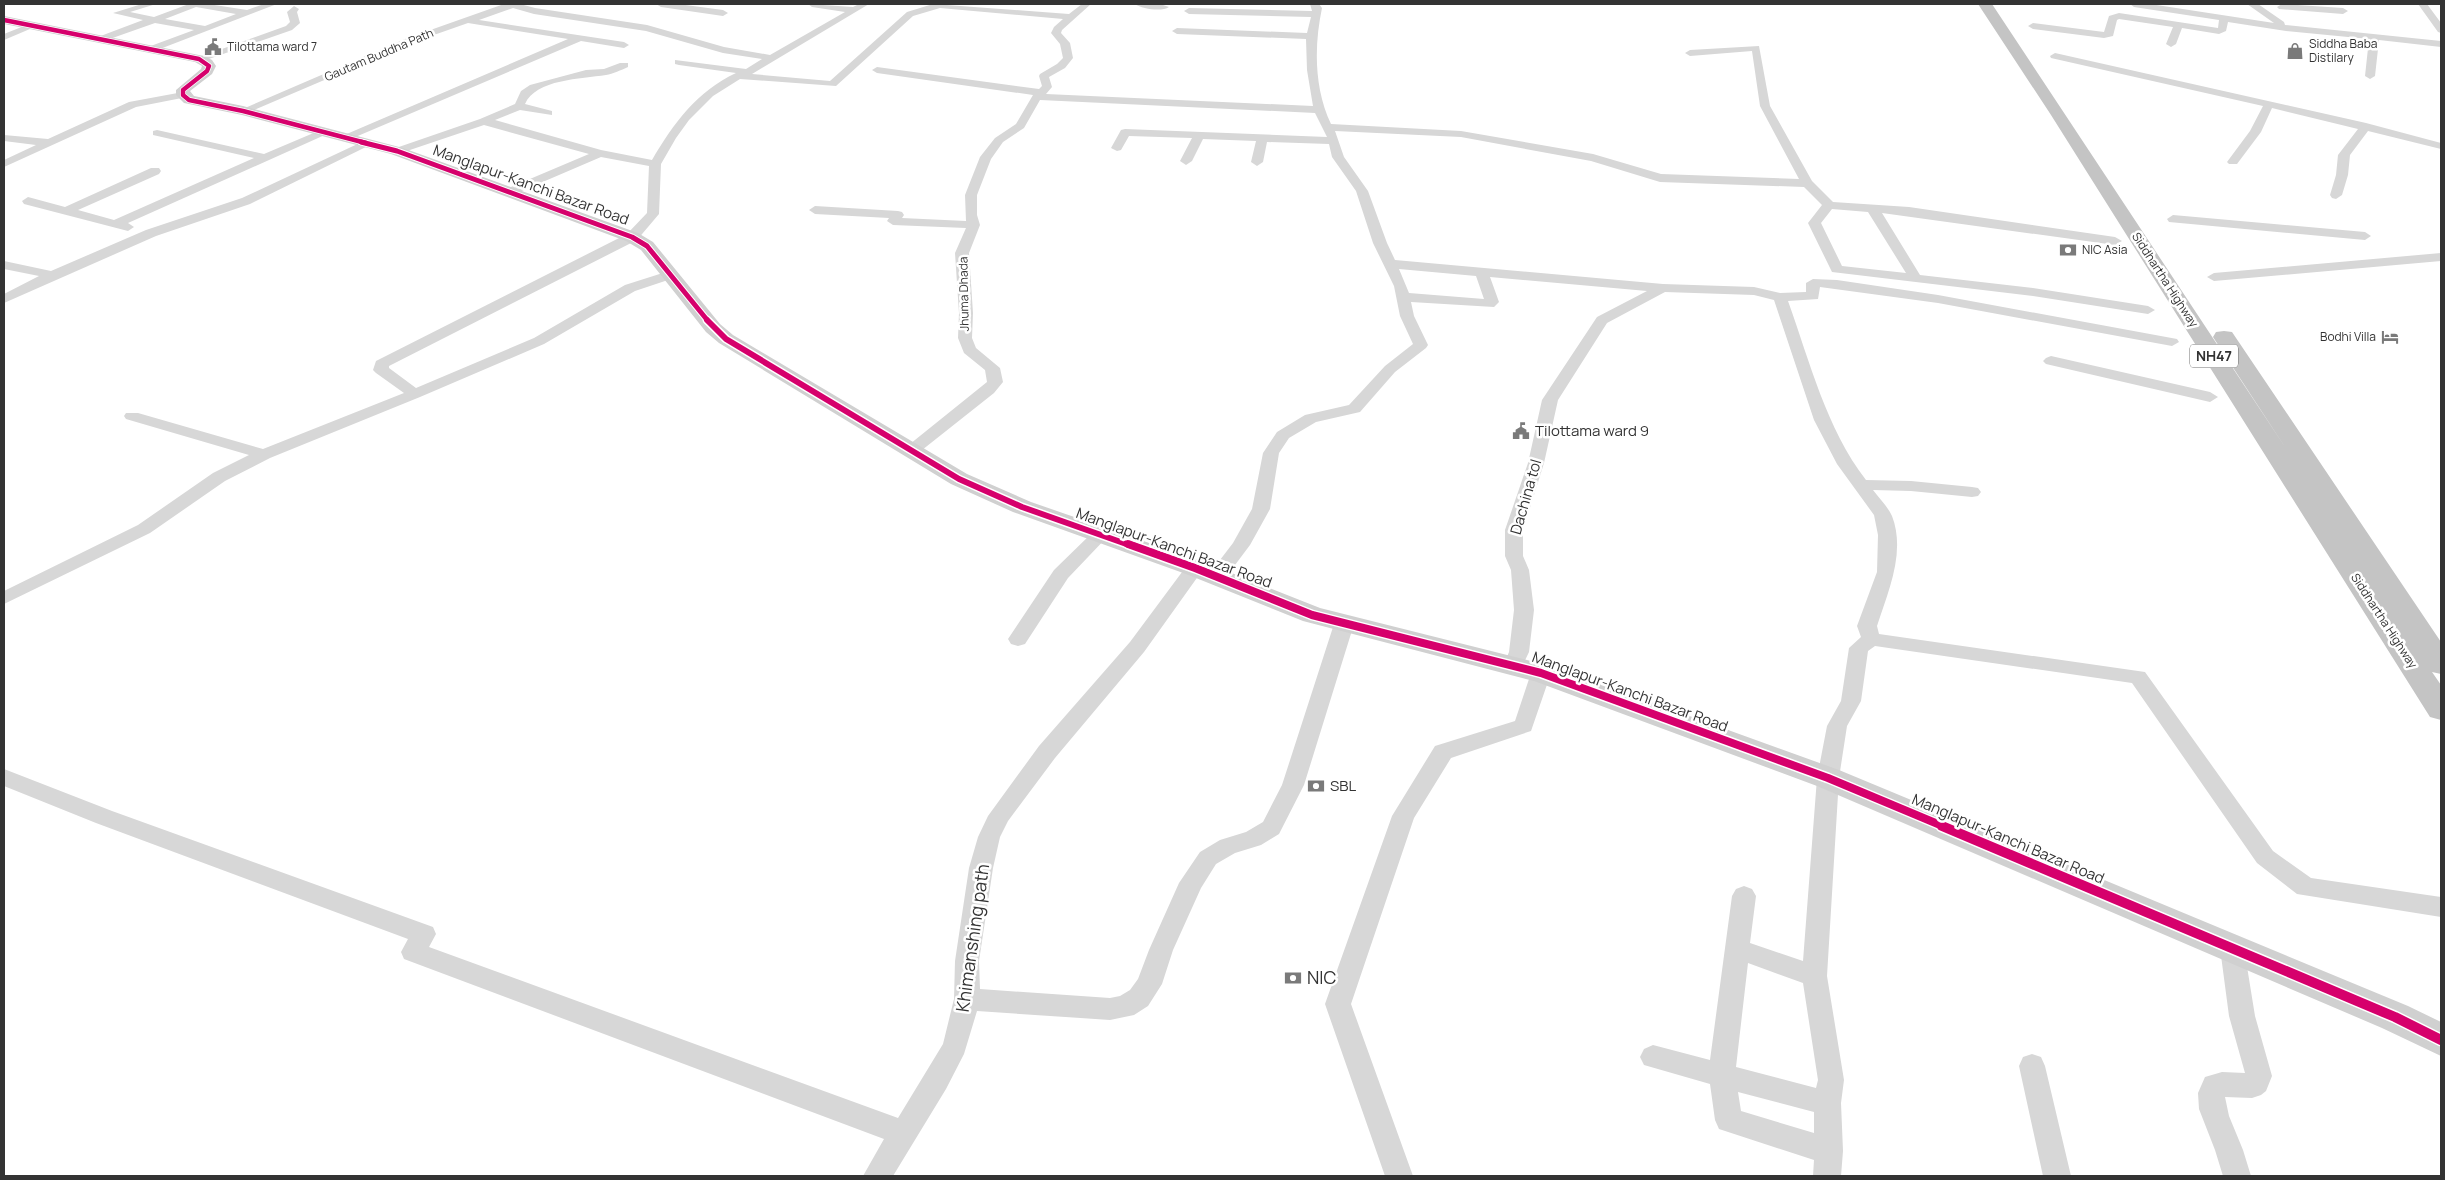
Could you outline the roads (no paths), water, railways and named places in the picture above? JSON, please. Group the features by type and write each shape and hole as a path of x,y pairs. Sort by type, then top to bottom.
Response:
{"highway":[{"name":"Siddhartha Highway","path":"1985,4 2059,115 2441,709"},
{"name":"Siddhartha Highway","path":"2000,4 2034,51 2441,664"}],"street":[{"path":"150,4 118,13 206,30"},
{"path":"101,39 195,4 248,13"},
{"path":"152,49 272,4"},
{"path":"512,4 534,11 647,28 678,39 723,50 772,58"},
{"name":"Gautam Buddha Path","path":"243,111 408,41 512,4"},
{"path":"661,4 723,13"},
{"path":"812,4 853,10"},
{"path":"415,394 381,370 381,364 632,237 653,214 655,164 689,113 709,94 865,4"},
{"path":"815,210 898,215 893,221 974,226 971,215 971,196 986,157 992,152 999,140 1020,126 1047,87 1044,76 1061,66 1068,58 1065,43 1056,33 1057,29 1087,4"},
{"path":"1140,4 1164,7"},
{"path":"2134,4 2286,28 2441,44"},
{"path":"2252,4 2286,28"},
{"path":"2334,4 2370,36 2370,76"},
{"path":"2423,4 2441,30"},
{"path":"679,62 743,74 832,84 910,14 939,5 1071,17"},
{"path":"2280,5 2349,17"},
{"path":"2280,5 2299,18"},
{"path":"1188,23 1190,8 1315,9 1312,36 1312,70 1319,110 1334,141 1338,157 1362,191 1380,243 1404,296 1489,304 1492,302 1482,273"},
{"path":"199,59 289,28 295,23 292,12 294,9"},
{"path":"2034,26 2104,35 2110,34 2112,18 2115,17 2219,31 2223,29 2224,18"},
{"path":"4,20 199,59 209,66 207,71 183,90 183,95 133,104 4,164"},
{"path":"464,20 582,37 624,46"},
{"path":"2171,44 2179,25"},
{"path":"4,37 32,26"},
{"path":"1177,31 1263,38 1312,36"},
{"path":"4,300 52,274 112,251 151,233 246,201 356,141 582,37"},
{"path":"1690,53 1756,48 1766,106 1808,183 1829,205 1909,211 2115,241"},
{"path":"2055,56 2366,126 2441,146"},
{"path":"519,106 525,93 534,87 586,73 605,72 624,65"},
{"path":"877,70 1040,95 1319,110"},
{"name":"Manglapur-Kanchi Bazar Road","path":"183,95 197,103 243,111 397,151 632,237 646,246 713,328 726,339 959,480 992,495 1205,572 1312,614 1344,624 1541,672 1828,778 2395,1017 2441,1040"},
{"path":"2233,162 2255,132 2269,104"},
{"path":"397,151 484,121 519,106 548,113"},
{"path":"484,121 600,153 655,164"},
{"path":"2336,195 2342,175 2344,155 2366,126"},
{"path":"1327,127 1461,134 1593,158 1660,178 1808,183"},
{"path":"115,224 323,132"},
{"path":"1118,148 1124,132 1334,141"},
{"path":"157,133 264,157"},
{"path":"1186,161 1199,136"},
{"path":"1535,136 1541,150"},
{"path":"4,138 51,143"},
{"path":"1257,162 1262,138"},
{"path":"510,192 600,153"},
{"path":"66,211 155,171"},
{"path":"28,201 151,233"},
{"path":"1829,205 1814,223 1837,269 1915,277 2148,310"},
{"path":"1873,209 1915,277"},
{"path":"2173,219 2282,227 2365,236"},
{"name":"Jhuma Dhada","path":"911,451 989,390 995,382 992,368 969,350 965,338 966,313 962,254 974,226"},
{"path":"2214,277 2441,257"},
{"path":"1391,264 1663,288 1754,291 1780,297 1813,296 1813,283 1837,284 1938,299 2172,342"},
{"path":"4,265 52,274"},
{"path":"4,598 144,529 219,477 264,454 415,394 539,341 630,288 669,275"},
{"name":"Dachina tol","path":"1513,666 1519,652 1524,610 1520,570 1514,556 1514,530 1536,464 1550,400 1602,320 1663,288"},
{"name":"Khimanshing path","path":"877,1176 937,1080 955,1046 966,999 967,961 981,868 989,837 1000,816 1047,752 1137,647 1205,572 1241,545 1261,509 1271,453 1283,435 1311,418 1354,408 1390,369 1420,345 1408,316 1404,296"},
{"path":"1780,297 1822,420 1845,464 1883,515 1887,535 1886,572 1867,626 1872,639"},
{"path":"2052,361 2210,397"},
{"path":"132,416 264,454"},
{"path":"1862,485 1911,486 1972,492"},
{"path":"1018,639 1061,574 1100,535"},
{"path":"966,999 1110,1009 1125,1007 1139,998 1149,984 1161,950 1191,882 1208,858 1228,846 1253,839 1270,828 1283,807 1294,785 1344,624"},
{"path":"1744,896 1722,1074 1729,1120 1828,1164 1827,1103 1831,1080 1814,976 1828,778 1837,726 1851,701 1859,648 1872,639 2138,677 2265,857 2305,887 2441,907"},
{"path":"1399,1176 1338,1004 1403,816 1443,752 1524,726 1541,672"},
{"path":"4,777 104,817 424,934 412,952 903,1133"},
{"path":"2232,948 2242,1016 2258,1076 2257,1082 2252,1086 2222,1084 2214,1086 2211,1098 2216,1122 2228,1145 2237,1176"},
{"path":"1737,949 1814,976"},
{"path":"1653,1057 1827,1103"},
{"path":"2032,1066 2057,1176"}],"place":[{"name":"Tilottama ward 7","path":"213,47"},
{"name":"Siddha Baba Distilary","path":"2295,51"},
{"name":"NIC Asia","path":"2068,250"},
{"name":"Bodhi Villa","path":"2390,337"},
{"name":"Tilottama ward 9","path":"1521,431"},
{"name":"SBL","path":"1316,786"},
{"name":"NIC","path":"1293,978"}]}
